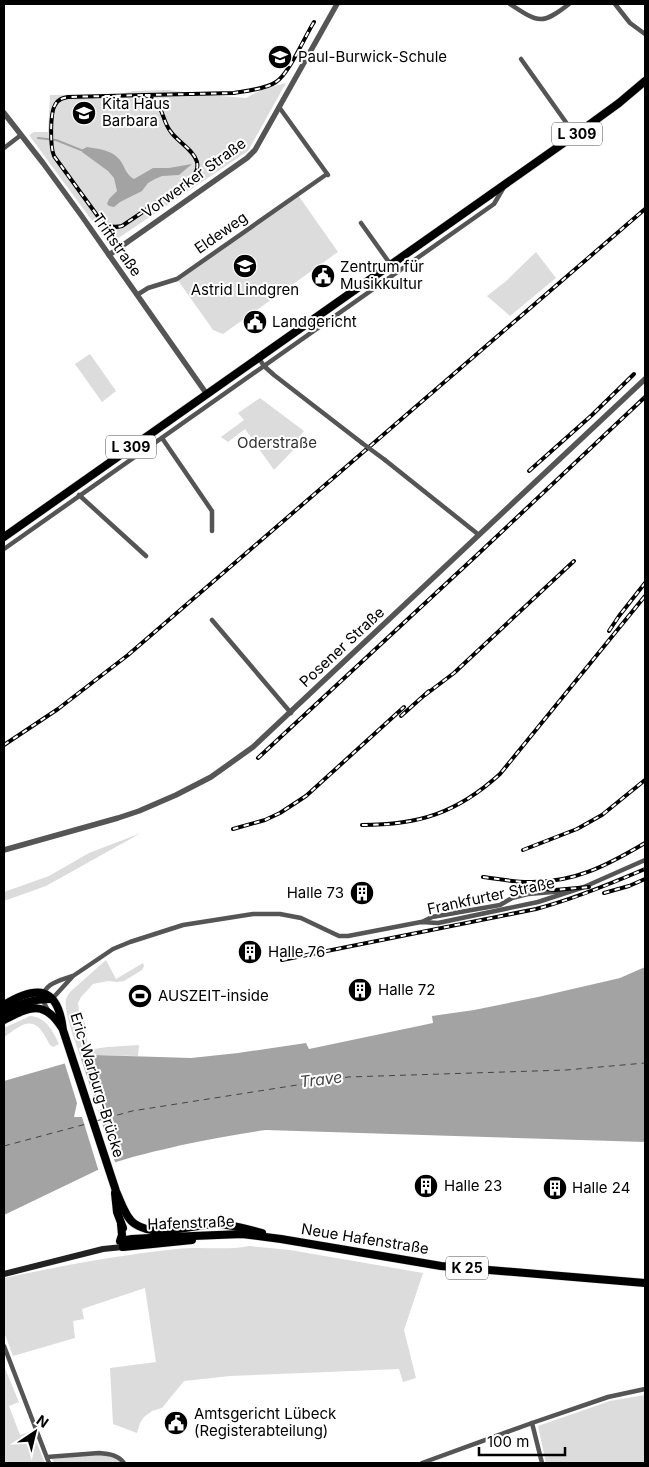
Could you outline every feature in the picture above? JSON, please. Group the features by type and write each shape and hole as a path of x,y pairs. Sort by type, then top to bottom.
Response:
{"main road":[{"name":"L 309","path":"4,537 575,135 619,103 645,81"},
{"path":"4,1005 22,995 37,992 43,996"},
{"name":"Eric-Warburg-Brücke","path":"43,996 52,998 57,1004 63,1030 116,1191 127,1215 135,1224"},
{"path":"4,1012 43,996"},
{"path":"4,1020 28,1008 38,1008 49,1013"},
{"name":"K 25","path":"49,1013 63,1030"},
{"name":"Eric-Warburg-Brücke","path":"116,1191 115,1203 120,1224 126,1234 132,1239 146,1245"},
{"name":"K 25","path":"120,1224 122,1244"},
{"path":"132,1239 136,1231 135,1224"},
{"name":"K 25","path":"135,1224 154,1231 216,1224 229,1225 281,1239"},
{"name":"Hafenstraße","path":"4,1274 122,1244 132,1239 236,1234 290,1241"},
{"name":"Hafenstraße","path":"122,1244 146,1245 216,1239 281,1239"},
{"name":"Neue Hafenstraße","path":"290,1241 441,1266 645,1282"}],"street":[{"name":"Vorwerker Straße","path":"109,255 247,158 255,150 337,4"},
{"path":"510,4 532,18 545,20 554,16 569,4"},
{"path":"616,4 630,23 645,34"},
{"path":"521,59 575,135"},
{"name":"Eldeweg","path":"137,294 148,288 177,279 315,182 328,175 279,107"},
{"name":"Triftstraße","path":"4,113 109,255 206,393"},
{"path":"4,148 21,135"},
{"path":"4,549 494,204 506,184"},
{"path":"361,223 391,265"},
{"path":"258,357 274,375 479,535"},
{"name":"Posener Straße","path":"4,850 139,811 211,777 254,747 645,379"},
{"path":"162,438 212,510 212,531"},
{"path":"80,496 146,556"},
{"path":"212,620 291,713"},
{"name":"Frankfurter Straße","path":"421,922 438,923 538,902 592,884 645,860"},
{"name":"Frankfurter Straße","path":"421,922 432,917 500,904 512,898 528,894 571,891"},
{"path":"52,998 73,976 113,949 159,932 207,920 253,914 280,914 301,918 339,936 348,936 421,922"},
{"path":"49,1013 43,996 49,984 73,976"},
{"path":"4,1348 49,1463"},
{"path":"422,1463 608,1397 645,1389"},
{"path":"532,1423 542,1463"},
{"path":"47,1457 100,1453 119,1457 124,1463"}],"green space":[{"path":"286,83 248,151 114,241 107,241 29,135 34,132 48,132 50,95 120,94 133,91 168,90 246,98 263,89"},
{"path":"298,195 338,252 223,334 213,330 177,279"},
{"path":"536,252 556,278 510,316 487,296 505,282"},
{"path":"90,354 116,391 102,402 75,364"},
{"name":"Oderstraße","path":"260,398 304,431 299,437 303,440 274,470 245,429 228,442 221,437 244,420 238,413"},
{"path":"141,833 46,886 4,901 4,892 49,876 89,853"},
{"path":"106,960 116,979 143,963 144,966 142,970 124,981 108,981 93,984 81,997 78,1003 79,1012 85,1024 88,1050 139,1045 138,1056 94,1055 81,1059 68,1020 66,999 70,992"},
{"path":"30,1016 45,1022 59,1044 53,1047 50,1045 41,1030 34,1024 17,1028 4,1037 4,1028"},
{"path":"249,1246 290,1250 423,1273 404,1330 416,1378 403,1382 399,1369 230,1376 184,1381 162,1408 152,1411 144,1417 137,1433 113,1424 110,1368 156,1362 145,1288 82,1309 84,1319 73,1321 75,1338 13,1356 4,1332 4,1278 90,1261 155,1251"},
{"path":"4,1366 19,1402 9,1406 20,1435 32,1431 45,1463 4,1463"},
{"path":"645,1395 645,1463 546,1463 538,1426 610,1401"},
{"path":"99,1454 118,1458 123,1463 54,1463 52,1459"}],"water":[{"path":"87,147 105,150 113,154 120,160 127,173 134,179 153,168 169,168 192,164 179,175 162,176 155,179 148,183 142,191 114,207 107,204 117,191 114,178 108,171 82,152 81,150"},
{"name":"Trave","path":"645,967 645,1142 266,1130 182,1145 117,1162 4,1215 4,1081 94,1055 191,1058 306,1043 309,1049 433,1023 432,1016 474,1010 620,978"}],"pier":[{"path":"80,1056 94,1097 106,1106 98,1111 116,1165 99,1172 82,1117 74,1117 77,1103 64,1061"}],"waterway":[{"path":"38,138 56,140 81,150"}],"ferry route":[{"path":"96,1121 132,1111 348,1077 566,1070 645,1063"},
{"path":"4,1146 90,1123"}],"railway":[{"path":"145,95 234,93 272,84 281,78 286,71 314,22"},
{"path":"145,95 156,102 171,132 195,158 197,168 187,182 122,226 109,226 102,222 54,156 51,130 53,109 59,100 68,97 145,95"},
{"path":"4,745 58,709 128,655 645,209"},
{"path":"529,471 592,415 634,374"},
{"path":"258,758 645,397"},
{"path":"425,695 454,673 574,561"},
{"path":"609,631 645,583"},
{"path":"362,825 402,823 436,814 452,807 484,787 500,774 645,596"},
{"path":"401,716 429,691"},
{"path":"233,829 265,820 280,813 306,796 404,707"},
{"path":"523,850 577,829 602,815 645,780"},
{"path":"483,877 523,882 545,882 576,876 618,859 645,843"},
{"path":"282,960 536,909 578,896 645,869"},
{"path":"604,893 645,879"},
{"path":"527,887 555,890 589,887"}],"place":[{"name":"Paul-Burwick-Schule","path":"280,57"},
{"name":"Kita Haus Barbara","path":"84,113"},
{"name":"Astrid Lindgren","path":"245,266"},
{"name":"Zentrum für Musikkultur","path":"323,276"},
{"name":"Landgericht","path":"255,322"},
{"name":"Halle 73","path":"362,893"},
{"name":"Halle 76","path":"250,952"},
{"name":"Halle 72","path":"360,990"},
{"name":"AUSZEIT-inside","path":"140,996"},
{"name":"Halle 23","path":"426,1186"},
{"name":"Halle 24","path":"555,1188"},
{"name":"Amtsgericht Lübeck (Registerabteilung)","path":"176,1423"}]}
